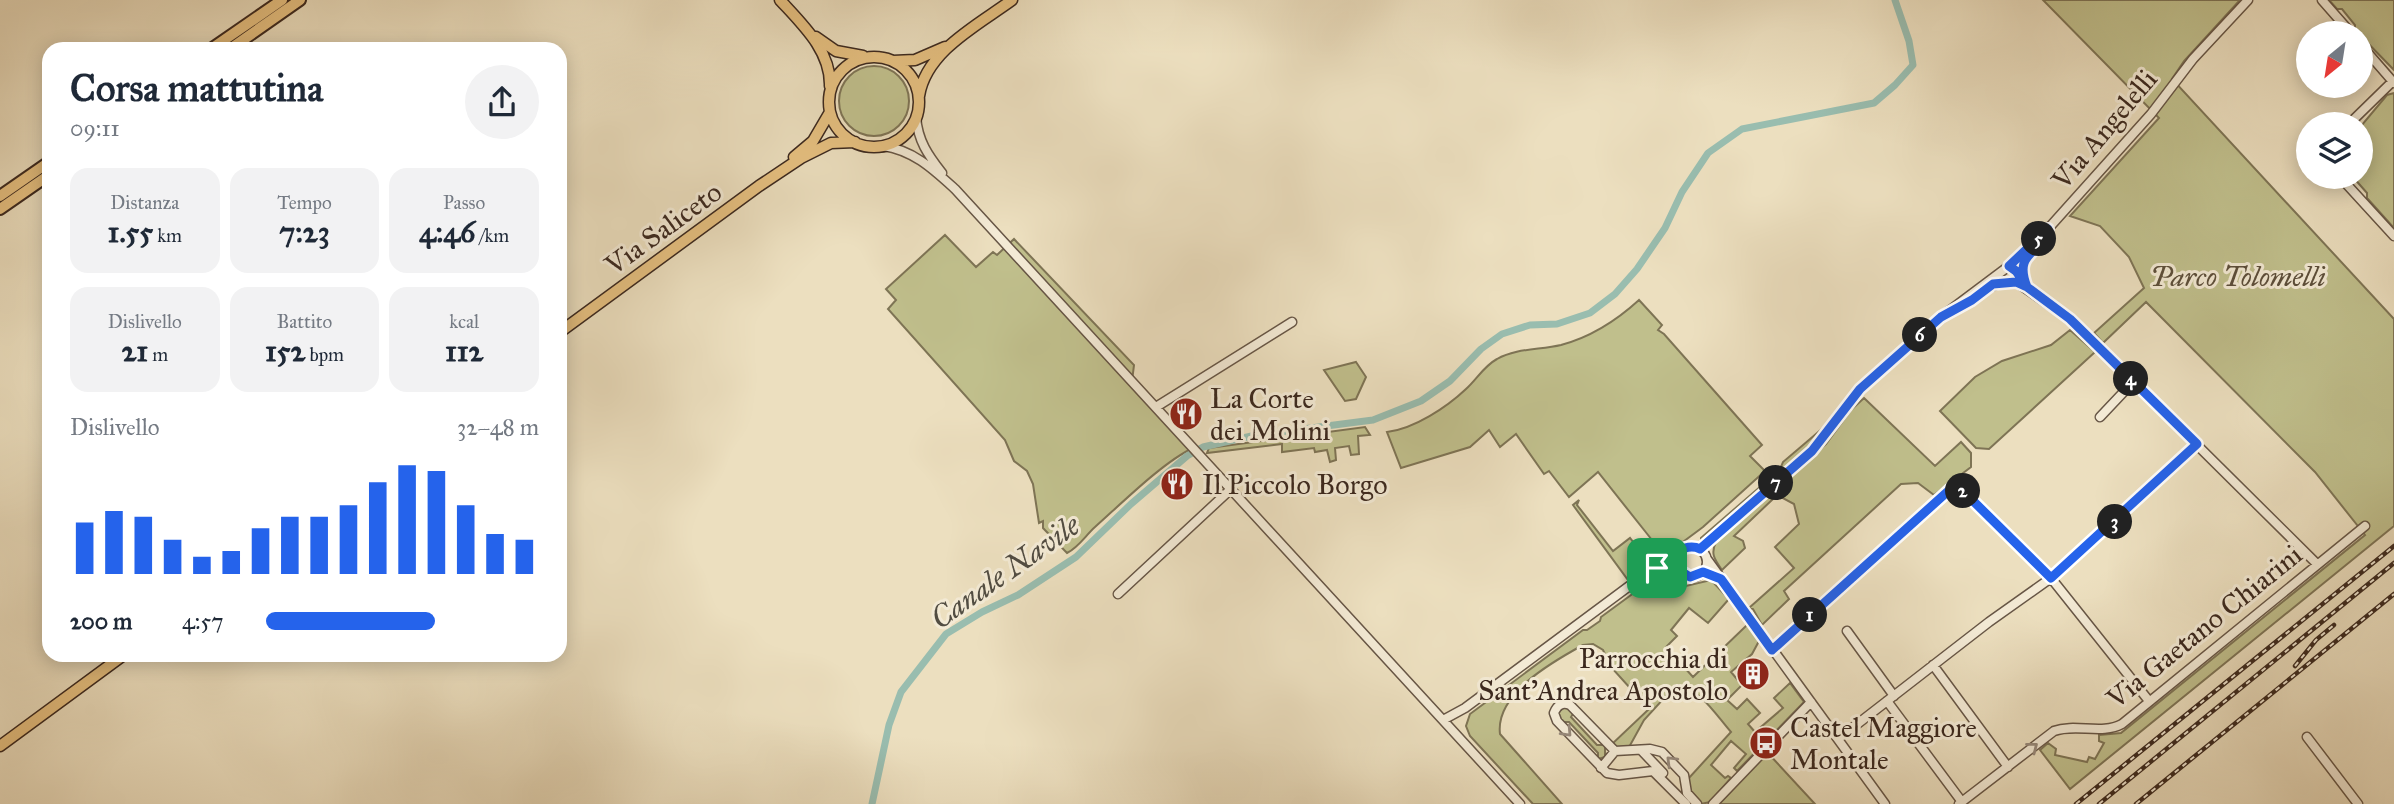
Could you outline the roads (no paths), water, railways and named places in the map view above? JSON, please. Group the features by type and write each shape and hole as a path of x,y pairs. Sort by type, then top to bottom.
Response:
{"highway":[{"path":"221,42 282,0"},
{"path":"240,42 300,0"},
{"path":"0,196 42,167"},
{"path":"0,209 42,180"}],"main road":[{"path":"780,0 806,28 824,54 831,73 830,112 843,135 855,142"},
{"path":"883,146 906,133 916,117 929,69 955,42 1012,0"},
{"path":"806,28 836,51 893,61 915,60 955,42"},
{"path":"830,90 843,68 867,57"},
{"path":"893,61 911,77 919,100"},
{"name":"Via Saliceto","path":"567,327 759,186 813,141 830,112"},
{"name":"Via Saliceto","path":"759,186 823,146 840,141 873,147 883,146"},
{"path":"0,746 114,662"}],"street":[{"name":"Via Angelelli","path":"1704,554 1713,539 1812,451 1860,389 1947,313 2009,266 2048,229 2151,114 2193,59 2248,0"},
{"path":"2322,0 2340,21"},
{"path":"2362,112 2393,82 2373,59"},
{"path":"916,117 923,146 955,189 1520,804"},
{"path":"883,146 905,150 917,157 955,189"},
{"path":"2351,189 2394,236"},
{"path":"2024,284 2022,268 2025,257 2041,241 2048,229"},
{"path":"2009,266 2024,284 2070,319 2317,564"},
{"path":"1947,313 1972,300 1993,284 2024,284"},
{"path":"1156,407 1292,322"},
{"path":"2100,417 2134,382"},
{"path":"1838,739 2051,578 2197,444"},
{"path":"1772,650 1956,484 2051,578 2149,701"},
{"path":"1118,594 1231,489"},
{"name":"Via Gaetano Chiarini","path":"1961,803 2058,729 2117,727 2365,526"},
{"path":"1443,720 1465,708 1691,546 1704,554 1885,804"},
{"path":"1679,570 1676,560 1681,551"},
{"path":"1703,572 1704,554"},
{"path":"1657,568 1679,570 1690,577 1703,572 1721,579"},
{"path":"1847,631 1961,803"},
{"path":"1933,665 2008,767"},
{"path":"1713,804 1811,702"},
{"path":"1688,801 1686,778 1667,756 1656,750 1643,753 1615,751 1570,705 1562,704 1557,707 1554,713 1556,720 1601,768 1614,775 1656,772 1688,801 1697,804"},
{"path":"1452,730 1465,708"},
{"path":"2306,737 2358,804"},
{"path":"1601,768 1615,751"},
{"path":"1643,753 1648,764 1644,771"},
{"path":"1643,753 1688,801"}],"waterway":[{"name":"Canale Navile","path":"872,804 889,725 901,692 946,634 982,612 1018,595 1076,557 1131,504 1187,456 1203,447 1256,435 1373,420 1421,401 1450,381 1481,349 1502,334 1530,325 1557,324 1590,313 1615,294 1637,269 1665,228 1682,192 1708,153 1742,129 1874,103 1895,85 1913,65 1909,41 1895,0"}],"railway":[{"path":"2076,804 2394,546"},
{"path":"2099,804 2394,563"},
{"path":"2136,804 2394,594"},
{"path":"2295,666 2316,640 2334,625"}],"place":[{"name":"La Corte dei Molini","path":"1186,414"},
{"name":"Il Piccolo Borgo","path":"1177,484"},
{"name":"Parrocchia di Sant'Andrea Apostolo","path":"1753,674"},
{"name":"Castel Maggiore Montale","path":"1766,743"}],"park label":[{"name":"Parco Tolomelli","path":"2238,276"}]}
